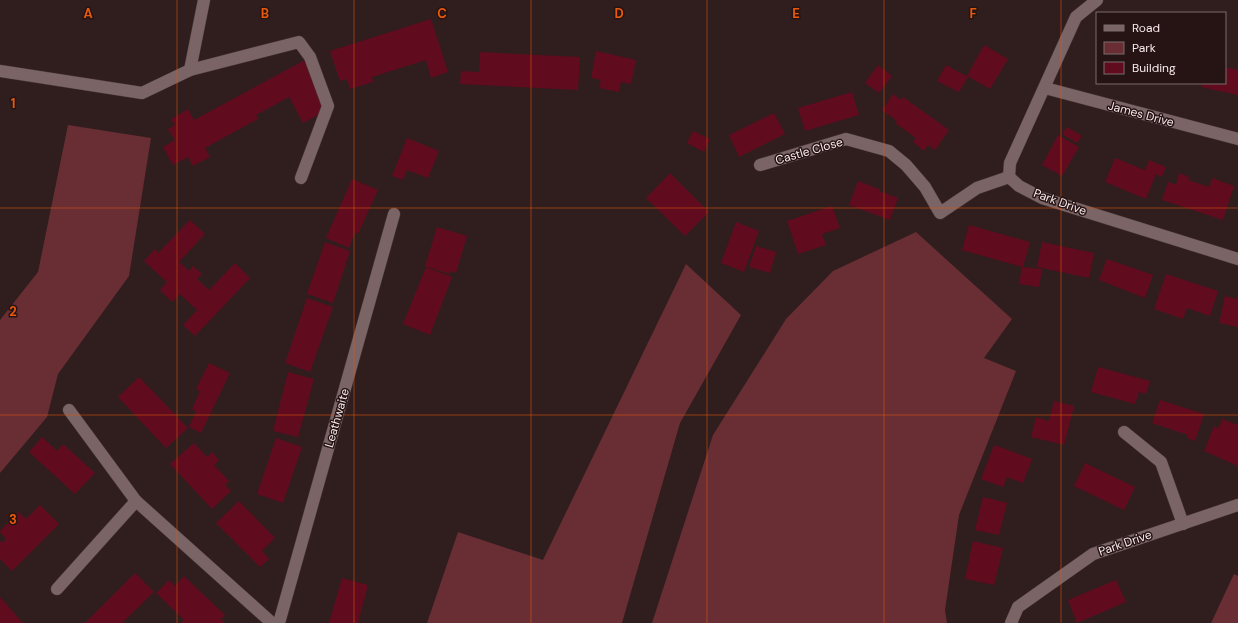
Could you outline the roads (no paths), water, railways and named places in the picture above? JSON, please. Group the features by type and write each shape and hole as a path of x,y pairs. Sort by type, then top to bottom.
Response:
{"street":[{"path":"190,70 204,0"},
{"path":"1009,177 1010,163 1076,17 1097,0"},
{"path":"0,71 142,93 190,70 299,42 310,57 328,106 302,178"},
{"name":"James Drive","path":"1045,88 1238,139"},
{"name":"Castle Close","path":"760,165 846,139 889,151 906,165 925,187 940,213 977,188 1009,177"},
{"name":"Park Drive","path":"1009,177 1019,186 1042,198 1238,259"},
{"name":"Leathwaite","path":"279,623 394,214"},
{"path":"69,410 136,501 272,623"},
{"path":"1124,432 1161,462 1183,524"},
{"path":"57,589 136,501"},
{"name":"Park Drive","path":"1011,623 1018,607 1093,554 1238,505"}]}
